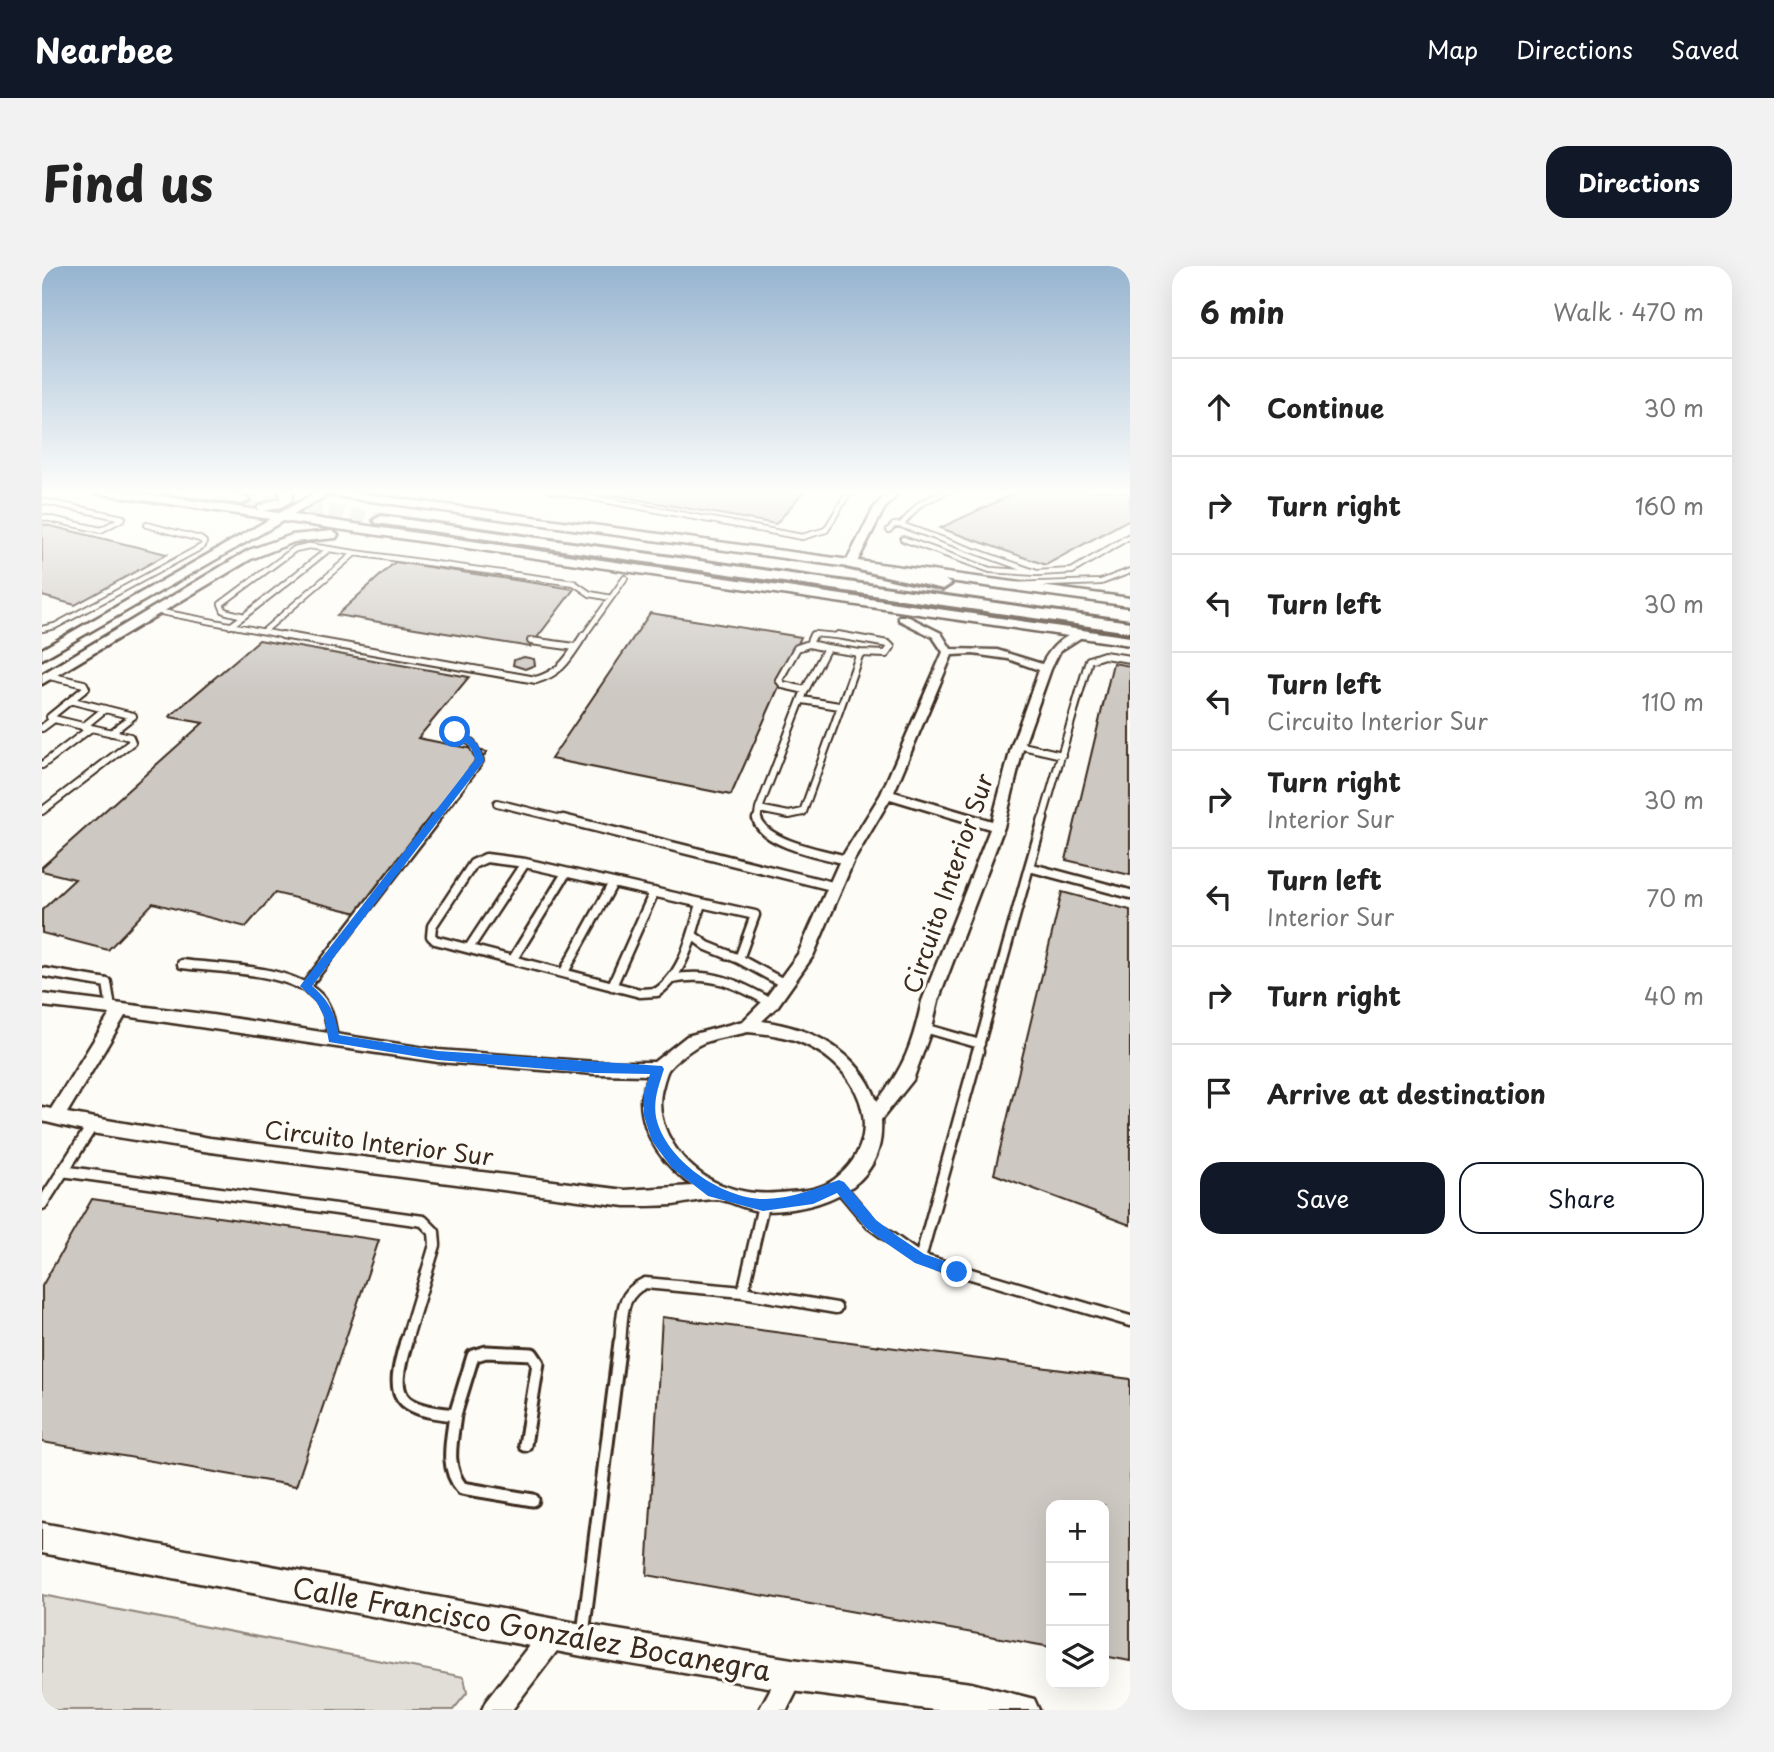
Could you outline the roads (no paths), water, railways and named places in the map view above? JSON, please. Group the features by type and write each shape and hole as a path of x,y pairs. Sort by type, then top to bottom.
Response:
{"highway":[{"path":"689,557 1130,627"},
{"path":"736,557 1130,613"},
{"path":"851,564 984,593"},
{"path":"710,580 903,593"}],"main road":[{"path":"42,655 211,557"},
{"path":"45,678 244,557"},
{"path":"241,559 245,557"},
{"path":"483,557 903,618 978,619"},
{"path":"516,557 588,573"},
{"path":"550,557 1130,641"},
{"path":"797,557 1130,602"}],"street":[{"path":"851,564 854,557"},
{"path":"748,1026 771,1003 805,956 847,860 887,793 947,652 945,644 937,635 903,618"},
{"name":"Circuito Interior Sur","path":"874,1116 904,1080 924,1028 930,1001 997,827 1018,745 1045,669 1055,649 1083,633"},
{"path":"947,652 991,652 1014,656 1045,669"},
{"path":"887,793 997,827"},
{"path":"42,1000 333,1039 438,1056 595,1068 658,1069"},
{"path":"49,1115 116,1009"},
{"path":"748,1026 777,1028 805,1037 831,1051 852,1069 867,1092 874,1116 874,1136 868,1155 856,1172 839,1186 813,1198 763,1205 713,1192 677,1165 659,1141 650,1116 650,1092 658,1069 674,1051 695,1037 720,1028 748,1026"},
{"name":"Circuito Interior Sur","path":"49,1115 92,1126 210,1145 625,1198 671,1197 713,1192"},
{"name":"Calle Francisco González Bocanegra","path":"42,1538 568,1637 792,1675 971,1699 1023,1710"},
{"path":"495,1710 568,1637"},
{"path":"772,1710 792,1675"}],"lane":[{"path":"42,629 55,626 182,557"},
{"path":"244,616 224,611 220,609 220,604 282,557"},
{"path":"230,626 318,557"},
{"path":"264,631 350,557"},
{"path":"387,557 574,583 590,594 611,598"},
{"path":"955,557 993,571 1037,573 1072,571 1095,557"},
{"path":"993,557 1037,573"},
{"path":"1013,585 1037,581 1099,584 1130,571"},
{"path":"1121,577 1130,579"},
{"path":"156,611 523,680 536,680 553,675 560,669 625,578"},
{"path":"805,690 779,682 797,648 809,644 884,655 891,647 882,642 818,632 809,644"},
{"path":"531,640 575,647"},
{"path":"827,648 805,690 757,821 767,834 847,860"},
{"path":"760,809 789,815 803,812 860,653"},
{"path":"920,1259 1088,660 1104,654 1130,659"},
{"path":"42,811 132,742 130,737 50,717 86,688 84,684 45,678"},
{"path":"803,700 839,706"},
{"path":"73,701 133,716 111,733"},
{"path":"42,765 105,709"},
{"path":"42,728 54,719"},
{"path":"306,986 480,761 477,748 469,739 455,732"},
{"path":"1018,745 1062,755"},
{"path":"497,803 836,887"},
{"path":"701,903 692,934 672,979 658,992 649,993 612,986 435,940 431,932 472,864 486,858 525,863 755,915 739,959"},
{"path":"469,948 525,863"},
{"path":"1030,867 1130,894"},
{"path":"513,959 566,873"},
{"path":"564,972 613,883"},
{"path":"612,986 654,892"},
{"path":"692,934 707,946 739,959 785,984"},
{"path":"182,964 279,978 306,986 320,998 330,1016 333,1039"},
{"path":"42,972 107,983 116,1009"},
{"path":"672,979 693,974 712,975 743,987 771,1003"},
{"path":"924,1028 980,1044"},
{"path":"42,1204 92,1126"},
{"path":"62,1171 425,1222 435,1230 435,1245 397,1372 397,1385 409,1406 419,1412 455,1415"},
{"path":"839,1186 871,1224 920,1259 1130,1321"},
{"path":"743,1292 763,1205"},
{"path":"568,1637 626,1297 631,1289 645,1283 743,1292 836,1308"},
{"path":"525,1445 538,1363 532,1354 486,1352 473,1356 455,1415 450,1464 456,1483 463,1488 533,1500"}]}
